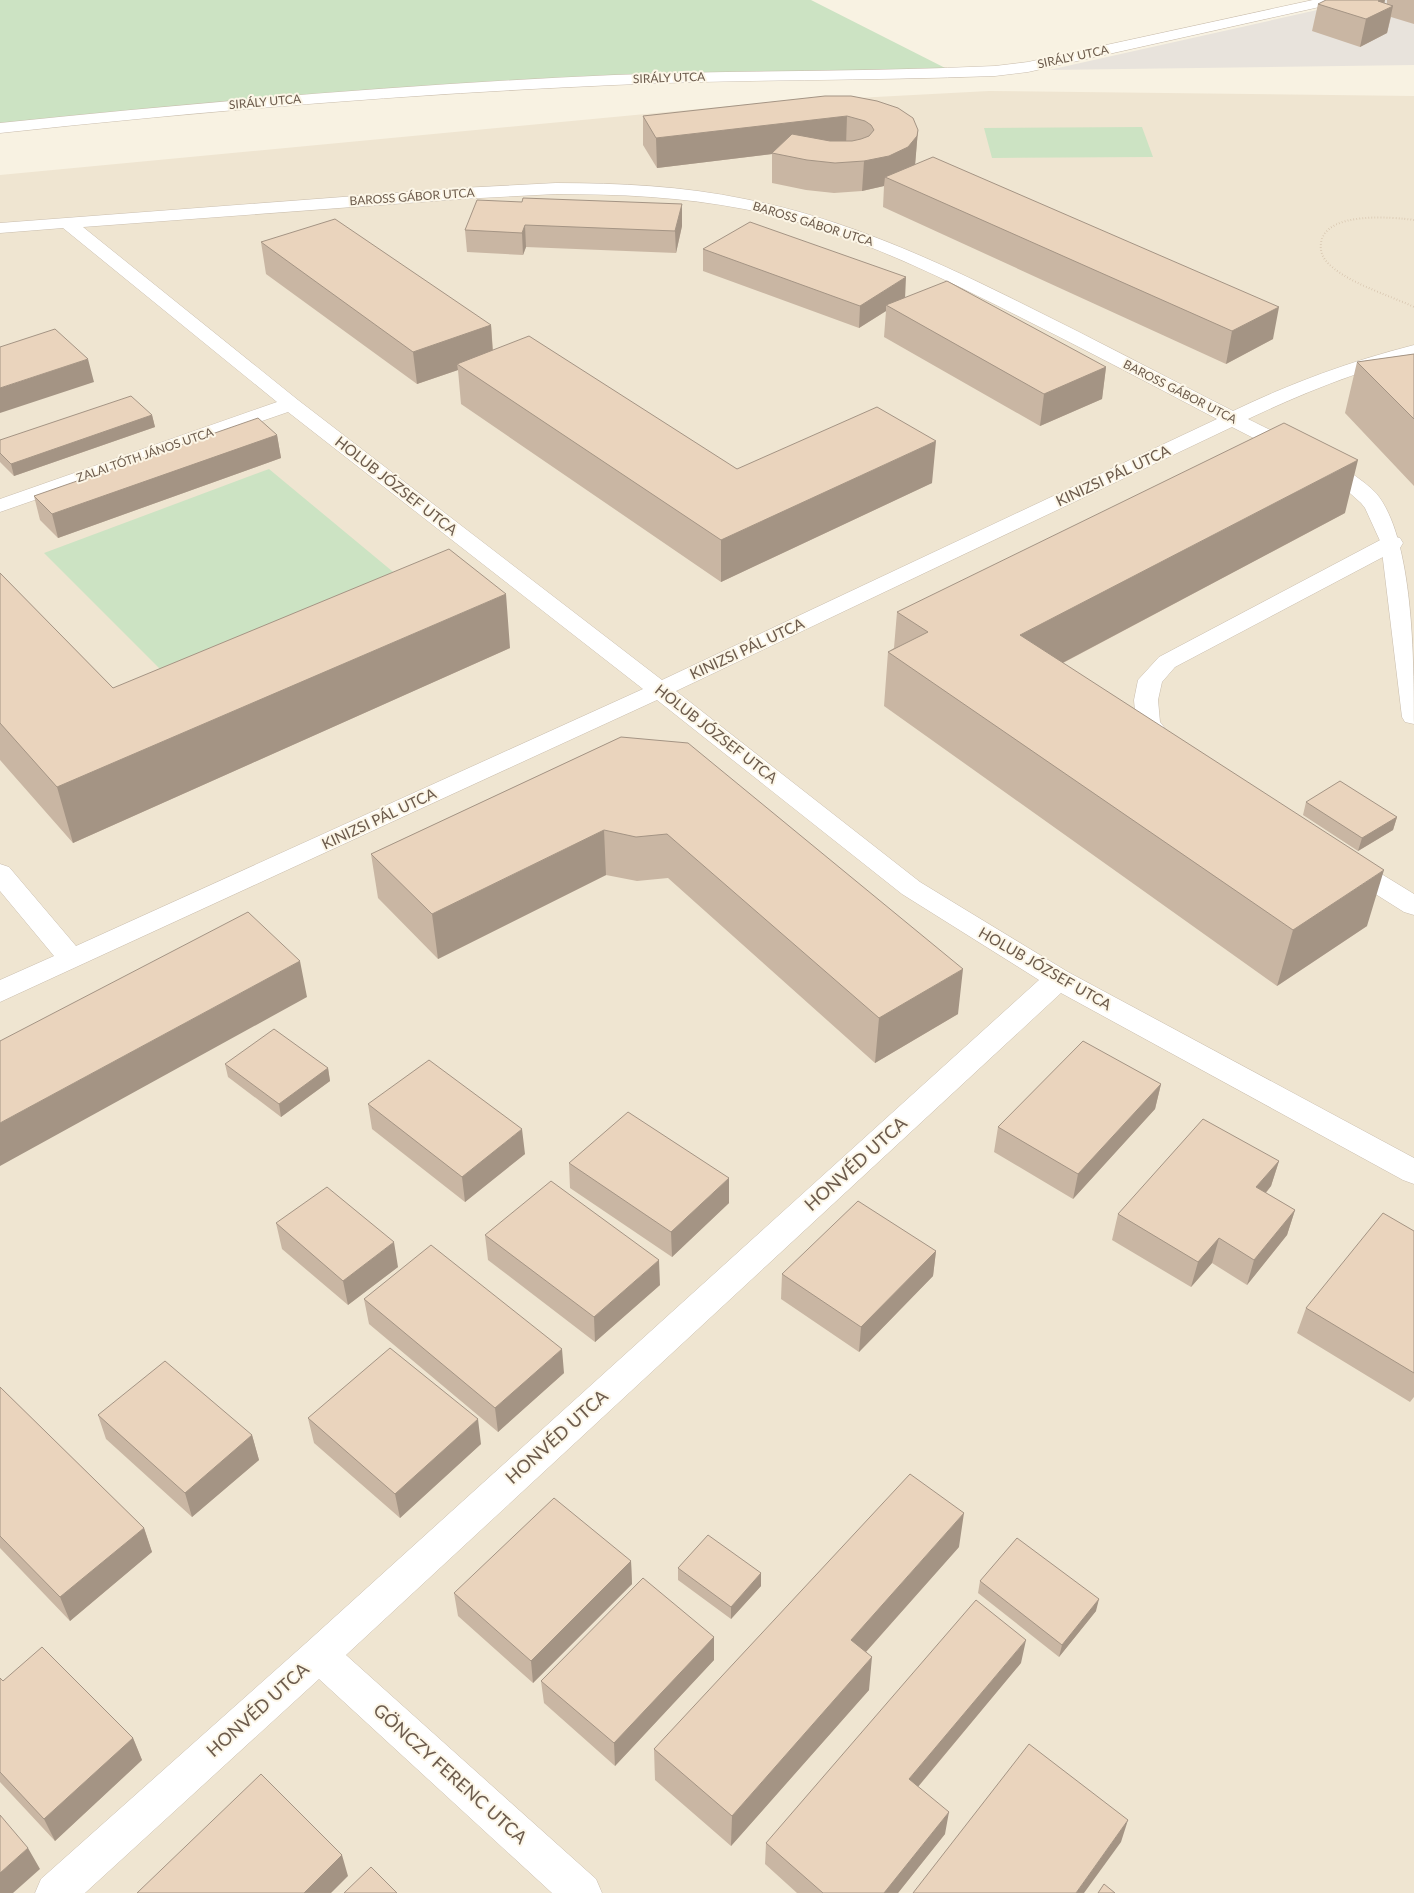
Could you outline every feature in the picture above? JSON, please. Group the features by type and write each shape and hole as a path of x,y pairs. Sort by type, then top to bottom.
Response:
{"street":[{"name":"SIRÁLY UTCA","path":"0,128 192,108 474,87 616,80 994,71 1028,67 1333,0"},
{"name":"BAROSS GÁBOR UTCA","path":"0,228 546,189 656,191 744,204 827,226 911,258 984,292 1342,475 1357,486 1376,508 1392,543 1414,717"},
{"name":"HOLUB JÓZSEF UTCA","path":"67,223 291,404 660,690 911,888 1058,979 1414,1172"},
{"name":"KINIZSI PÁL UTCA","path":"0,992 660,690 1232,419 1325,378 1382,359 1414,351"},
{"name":"ZALAI TÓTH JÁNOS UTCA","path":"0,506 291,404"},
{"path":"1182,759 1163,742 1148,723 1146,700 1150,680 1167,662 1392,543"},
{"path":"1330,854 1414,906"},
{"path":"0,873 72,960"},
{"name":"HONVÉD UTCA","path":"54,1893 319,1655 1058,979"},
{"name":"GÖNCZY FERENC UTCA","path":"319,1655 582,1893"}],"path":[{"path":"1413,306 1345,275 1328,263 1320,250 1322,238 1333,228 1350,221 1375,218 1414,220"}],"shaded area":[{"path":"1362,0 1414,0 1414,65 1049,70"},
{"path":"989,91 1414,96 1414,1893 0,1893 0,175 762,103"}],"green space":[{"path":"0,0 811,0 961,76 668,82 492,90 307,103 0,132"},
{"path":"1142,127 1153,157 992,158 984,128"},
{"path":"269,469 427,600 191,700 44,553"}],"building":[{"path":"1326,0 1380,0 1378,1 1393,6 1366,19 1318,4"},
{"path":"825,96 851,96 877,101 898,108 913,118 918,130 917,136 908,147 889,156 864,161 835,163 772,153 792,134 830,141 852,141 869,136 874,130 871,125 865,121 847,116 656,138 643,116"},
{"path":"933,157 1279,307 1232,331 885,177"},
{"path":"523,198 682,204 675,231 525,225 522,233 465,230 477,200 522,202"},
{"path":"335,219 491,325 413,352 261,242"},
{"path":"750,222 906,277 860,306 703,249"},
{"path":"947,281 1106,367 1044,394 886,305"},
{"path":"55,329 88,359 0,388 0,347"},
{"path":"529,336 737,469 877,407 936,441 721,540 457,364"},
{"path":"1414,354 1414,419 1357,362"},
{"path":"131,396 152,415 11,464 0,453 0,440"},
{"path":"258,418 277,435 52,514 34,496"},
{"path":"1284,423 1358,460 1020,635 1384,870 1293,930 888,652 928,632 897,612"},
{"path":"449,549 506,594 57,787 0,723 0,573 113,688"},
{"path":"621,737 688,743 963,969 879,1018 667,834 636,837 604,830 432,914 371,854"},
{"path":"1340,781 1397,817 1362,838 1306,802"},
{"path":"248,912 300,961 0,1123 0,1041"},
{"path":"274,1029 328,1068 279,1104 225,1064"},
{"path":"1083,1041 1161,1084 1078,1174 998,1127"},
{"path":"429,1060 522,1129 462,1177 368,1104"},
{"path":"628,1112 729,1178 671,1232 569,1163"},
{"path":"1203,1119 1279,1161 1256,1187 1295,1210 1254,1260 1219,1238 1198,1262 1118,1214"},
{"path":"551,1181 659,1260 594,1317 485,1235"},
{"path":"327,1187 394,1242 343,1281 276,1223"},
{"path":"858,1201 936,1251 861,1327 782,1274"},
{"path":"1383,1213 1414,1231 1414,1373 1306,1308"},
{"path":"431,1245 562,1349 495,1408 364,1299"},
{"path":"390,1348 478,1419 395,1494 308,1418"},
{"path":"165,1361 252,1435 185,1493 98,1415"},
{"path":"0,1387 144,1528 60,1597 0,1536"},
{"path":"910,1474 964,1513 851,1640 872,1657 732,1816 654,1749"},
{"path":"554,1498 631,1561 531,1661 454,1593"},
{"path":"708,1535 761,1573 731,1607 678,1568"},
{"path":"1017,1538 1099,1599 1062,1645 980,1581"},
{"path":"643,1578 714,1637 614,1743 541,1681"},
{"path":"976,1600 1026,1640 909,1779 949,1812 884,1893 823,1893 766,1843"},
{"path":"42,1647 133,1738 44,1819 0,1772 0,1678 3,1681"},
{"path":"1029,1744 1128,1820 1076,1893 913,1893"},
{"path":"261,1774 342,1855 304,1893 137,1893"},
{"path":"0,1815 28,1848 0,1873"},
{"path":"371,1867 397,1893 344,1893"},
{"path":"1104,1884 1115,1893 1098,1893"}]}
